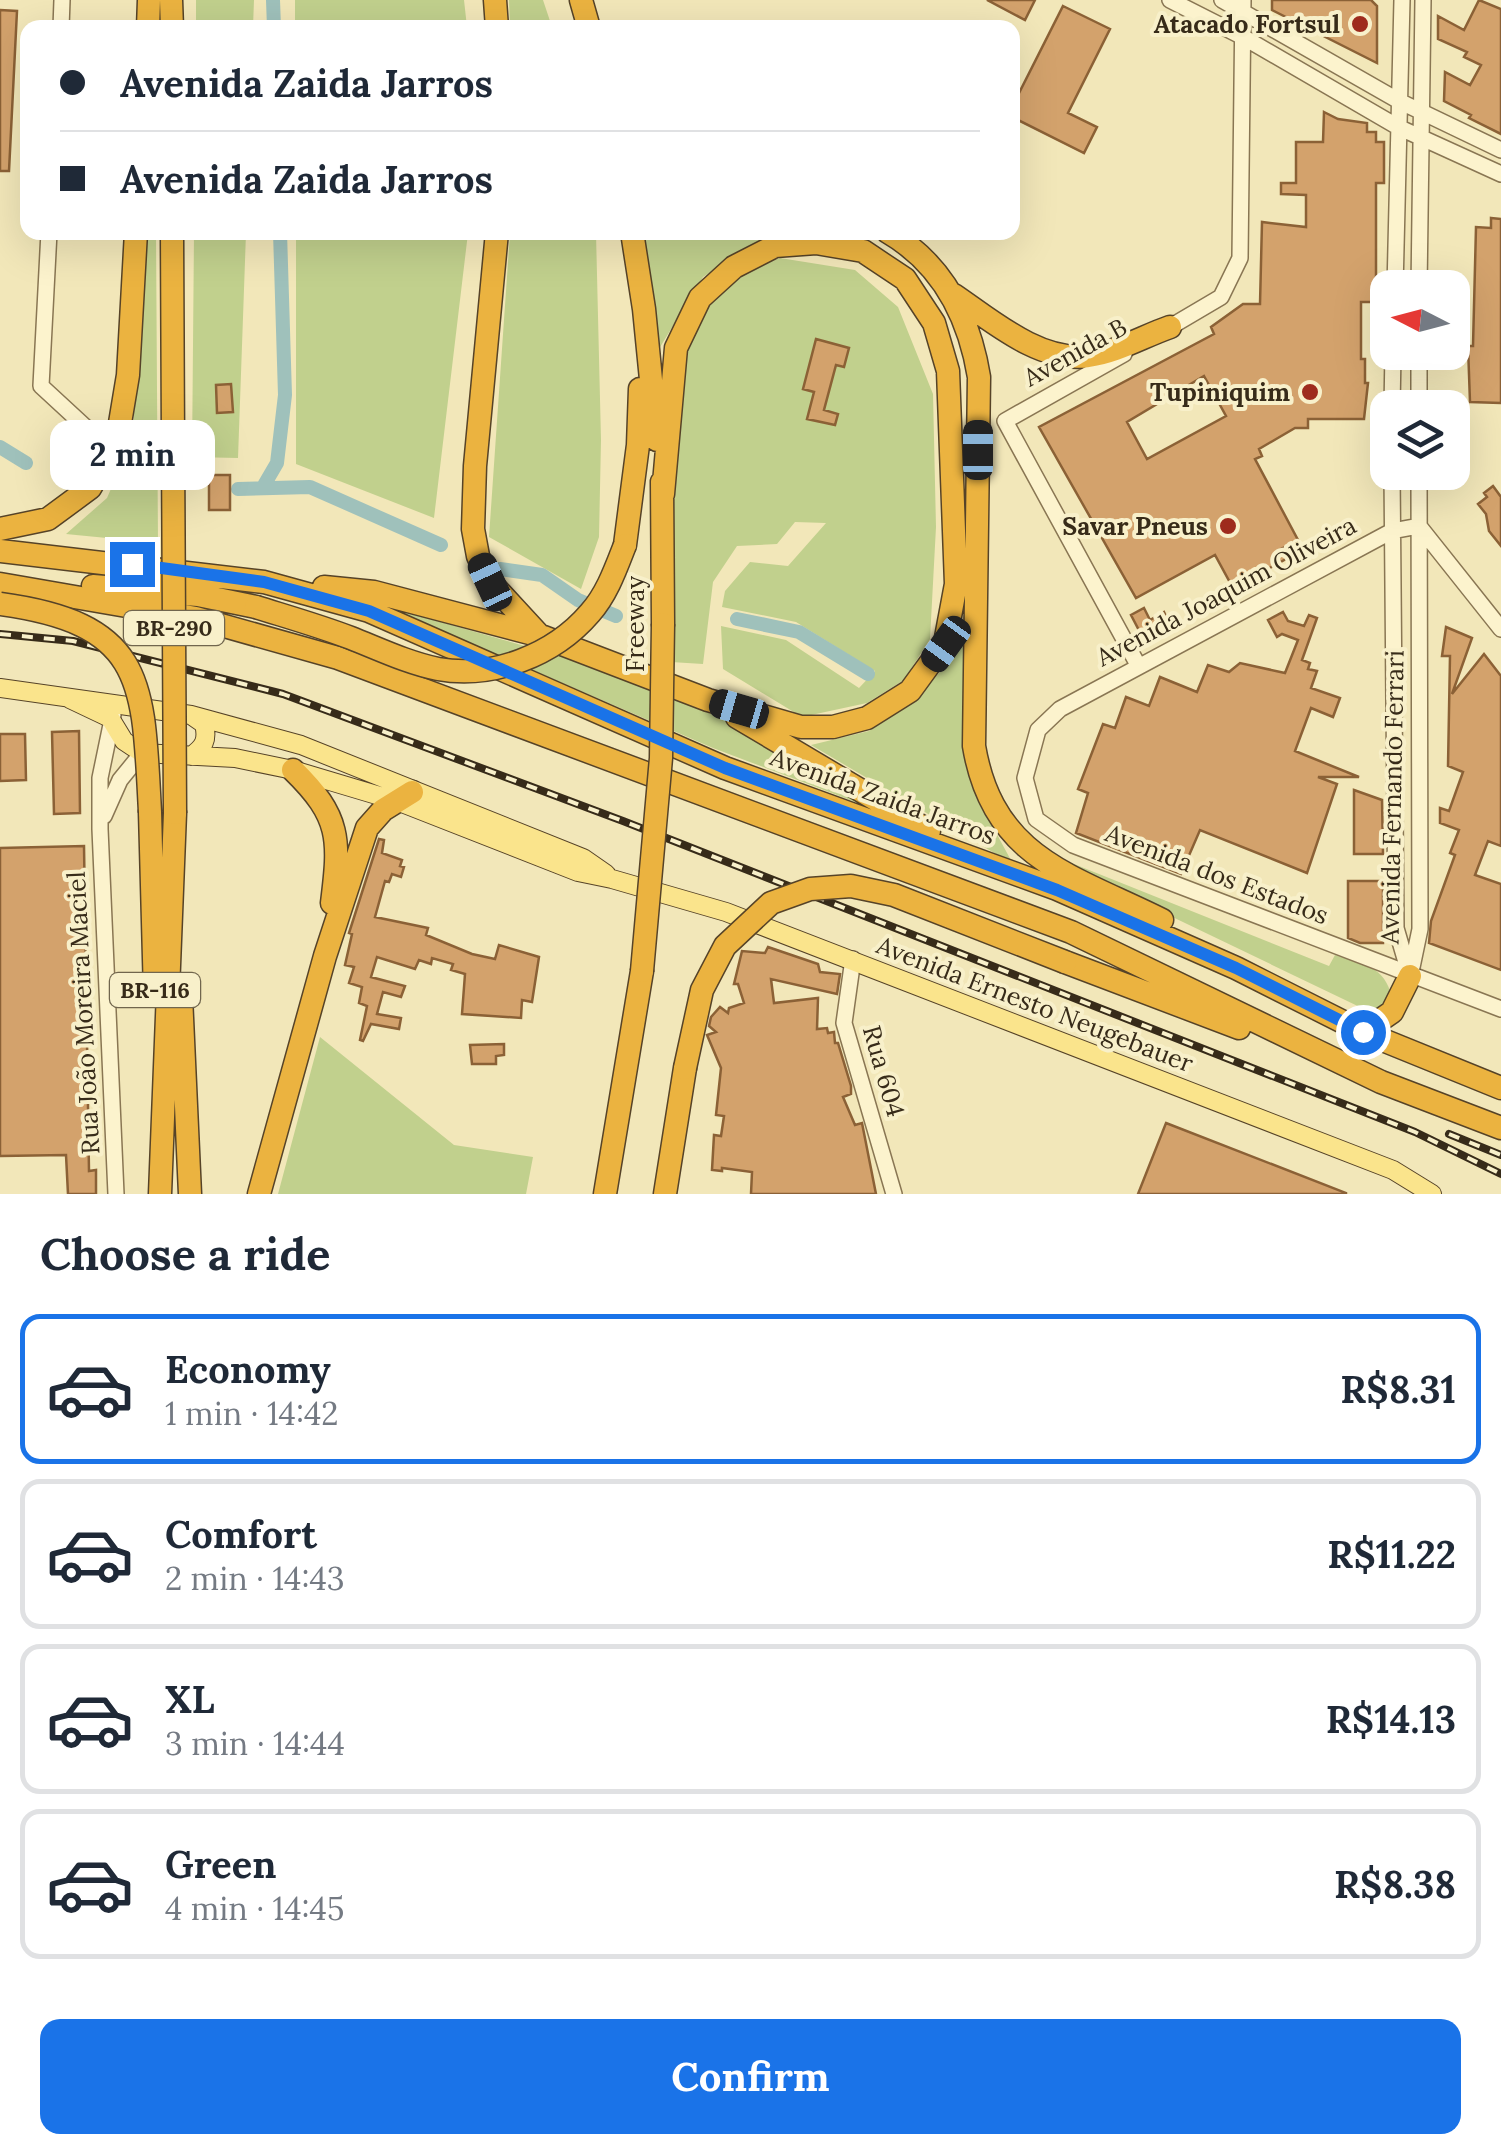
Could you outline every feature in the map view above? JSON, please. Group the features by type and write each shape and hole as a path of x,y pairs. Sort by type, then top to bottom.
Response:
{"highway":[{"path":"0,530 48,520 90,488 117,441 128,375 136,240"},
{"name":"BR-290","path":"160,1168 175,857 172,240"},
{"path":"496,240 475,466 473,529 478,556 490,582 516,614 541,636"},
{"name":"Freeway","path":"605,1194 642,971 662,758 663,494 633,240"},
{"path":"898,240 922,258 954,295 1030,344 1067,356 1090,356 1170,327"},
{"path":"264,582 374,592 541,636 708,700 800,727 867,718 910,691 946,644 956,584 948,371 934,322 905,278 862,251 816,242 775,246 734,266 700,298 676,348 663,494"},
{"path":"954,295 970,334 979,376 974,746 986,792 1016,840 1048,865 1170,924 1236,968"},
{"path":"0,582 198,595 256,607 438,669 470,671 507,665 542,651 592,611 626,545 638,445 644,309"},
{"name":"Avenida Zaida Jarros","path":"0,551 264,582 369,611 725,768 1057,890 1236,968 1363,1032 1501,1088"},
{"path":"0,582 196,618 338,658 1071,932 1381,1082"},
{"name":"BR-116","path":"0,604 78,622 98,633 116,648 138,692 150,812 160,1194"},
{"path":"708,700 976,859"},
{"path":"293,770 322,800 336,836 325,956"},
{"path":"259,1194 325,956 367,828 383,810 405,796"},
{"path":"175,857 190,1194"},
{"path":"665,1194 702,990 725,946 771,903 810,890 851,886 894,894 1501,1128"},
{"path":"1363,1032 1392,1012 1410,976"},
{"path":"593,1194 627,1063"},
{"path":"682,1194 686,1140 684,1078"}],"main road":[{"name":"Avenida Ernesto Neugebauer","path":"0,688 191,715 301,745 405,796"},
{"name":"Avenida Ernesto Neugebauer","path":"70,699 110,718 124,741 142,753 236,758 405,796 584,858 612,878 726,912 853,959 1393,1170 1429,1193"},
{"path":"191,715 204,724 206,733 201,750 191,756"}],"street":[{"path":"1170,0 1398,126 1501,174"},
{"path":"1222,0 1243,6 1399,102 1501,150"},
{"path":"1395,270 1402,0"},
{"path":"1419,270 1423,0"},
{"name":"Avenida B","path":"1138,665 1005,421 1221,297 1240,258 1243,6"},
{"path":"49,240 41,386 93,434 117,441"},
{"name":"Avenida Fernando Ferrari","path":"1392,490 1396,928 1410,976"},
{"name":"Avenida Fernando Ferrari","path":"1410,976 1420,929 1419,490"},
{"path":"1419,526 1501,630"},
{"name":"Avenida Joaquim Oliveira","path":"1060,709 1392,531 1419,526"},
{"path":"110,718 128,704"},
{"name":"Avenida dos Estados","path":"1060,709 1038,730 1025,778 1036,819 1073,845 1501,1009"},
{"name":"Rua João Moreira Maciel","path":"110,718 100,778 100,829 116,1194"},
{"name":"Rua João Moreira Maciel","path":"100,829 111,796 142,753"},
{"name":"Rua 604","path":"853,959 844,1023 894,1194"}],"green space":[{"path":"196,0 254,0 253,20 196,20"},
{"path":"295,0 464,0 466,20 295,20"},
{"path":"509,0 543,0 550,20 510,20"},
{"path":"146,240 156,240 158,543 66,534 107,498 132,440"},
{"path":"194,240 246,240 238,458 192,457"},
{"path":"296,240 467,240 434,518 296,464"},
{"path":"510,240 596,240 599,537 581,589 489,537"},
{"path":"643,240 769,240 755,243 703,277 657,352"},
{"path":"780,258 855,270 898,307 933,394 936,527 930,639 904,680 867,703 802,717 723,669 721,626 786,640 859,688 875,671 796,622 722,607 725,591 750,562 788,566 826,523 795,522 777,544 737,546 713,582 703,664 671,662 671,492 683,358 706,305 739,275"},
{"path":"384,606 581,662 736,724 887,814 713,748"},
{"path":"967,607 966,750 981,805 1013,864 811,745 869,731 915,700 957,653"},
{"path":"1064,860 1329,966 1335,955 1363,964 1384,979 1392,998 1383,1009 1366,1010 1062,864"},
{"path":"320,1037 454,1145 533,1157 526,1194 278,1194"}],"building":[{"path":"987,0 1035,0 1025,20"},
{"path":"1272,0 1371,0 1377,6 1377,63 1272,10"},
{"path":"1479,0 1501,9 1501,134 1444,101 1445,72 1470,85 1481,65 1464,57 1467,52 1438,39 1438,16 1464,30"},
{"path":"1063,6 1110,29 1068,113 1097,127 1084,153 1020,121 1020,91"},
{"path":"0,10 17,11 9,171 0,171"},
{"path":"1324,112 1338,119 1367,123 1367,132 1376,132 1376,142 1384,142 1384,183 1376,183 1376,270 1370,270 1370,302 1361,302 1361,359 1365,359 1368,383 1364,419 1308,419 1308,428 1295,428 1259,449 1262,456 1255,459 1298,540 1281,549 1286,559 1233,588 1215,555 1136,598 1039,427 1214,334 1211,327 1243,304 1260,304 1262,222 1306,227 1306,195 1281,194 1281,183 1296,183 1296,142 1323,142","holes":["1204,376 1226,416 1147,459 1127,422"]},
{"path":"1491,218 1501,219 1501,403 1470,402 1476,227 1491,228"},
{"path":"816,339 849,348 844,367 836,365 824,410 838,414 835,425 807,419 814,392 803,389"},
{"path":"231,384 233,412 217,413 216,385"},
{"path":"209,475 230,475 230,510 209,510"},
{"path":"1493,486 1501,497 1501,546 1489,531 1486,514 1478,504"},
{"path":"1144,608 1150,620 1164,612 1169,623 1143,638 1131,615"},
{"path":"1283,612 1288,621 1304,626 1309,615 1317,618 1302,660 1310,663 1308,669 1317,671 1311,688 1340,698 1333,717 1311,708 1295,751 1359,777 1318,777 1337,784 1307,873 1200,830 1181,874 1076,833 1088,793 1078,789 1103,724 1115,728 1126,697 1149,706 1160,677 1197,692 1208,665 1229,672 1240,663 1285,673 1298,640 1282,634 1277,637 1268,620"},
{"path":"1446,627 1472,638 1452,694 1484,654 1501,676 1501,846 1488,841 1475,875 1501,884 1501,970 1429,943 1431,921 1455,855 1450,853 1459,830 1440,823 1440,808 1449,811 1463,772 1448,766 1450,656 1442,656"},
{"path":"79,731 80,813 54,814 52,732"},
{"path":"0,734 25,734 26,780 0,781"},
{"path":"1354,790 1382,800 1383,854 1354,854"},
{"path":"379,839 384,840 382,853 402,860 400,866 404,867 401,877 392,874 389,882 385,881 375,917 428,928 426,935 472,954 495,959 499,945 539,957 532,1002 522,1000 521,1018 462,1014 465,974 451,970 453,964 432,958 431,964 419,960 415,969 377,957 371,977 405,986 401,997 383,992 377,1014 401,1018 399,1029 371,1024 363,1041 360,1040 367,1006 359,1003 362,987 349,983 354,967 345,965 352,934 349,933"},
{"path":"84,846 89,1171 96,1170 96,1194 68,1194 66,1155 0,1156 0,848"},
{"path":"1348,881 1383,881 1383,943 1360,943 1348,938"},
{"path":"768,947 818,964 820,972 840,974 837,994 771,979 774,1003 818,998 817,1029 834,1032 838,1043 851,1086 851,1094 843,1097 855,1125 862,1123 876,1194 751,1194 752,1172 712,1170 714,1135 721,1136 724,1116 716,1115 721,1068 707,1035 716,1032 709,1026 711,1017 720,1007 728,1013 729,1008 744,1003 738,984 734,984 742,951 765,953"},
{"path":"504,1044 504,1055 496,1056 496,1064 472,1064 470,1045"},
{"path":"1166,1123 1346,1193 1346,1194 1138,1194"}],"waterway":[{"path":"273,0 274,20"},
{"path":"263,487 277,463 285,395 280,240"},
{"path":"0,447 26,463"},
{"path":"238,489 310,487 441,545"},
{"path":"500,569 542,575 578,600 616,616"},
{"path":"737,619 799,632 868,674"}],"railway":[{"path":"0,634 73,641 283,694 623,821 1415,1132 1501,1174"},
{"path":"1449,1134 1501,1155"}],"place":[{"name":"Atacado Fortsul","path":"1360,24"},
{"name":"Tupiniquim","path":"1310,392"},
{"name":"Savar Pneus","path":"1228,526"}],"route":[{"path":"132,564 264,582 369,611 725,768 1057,890 1236,968 1363,1032"}]}
